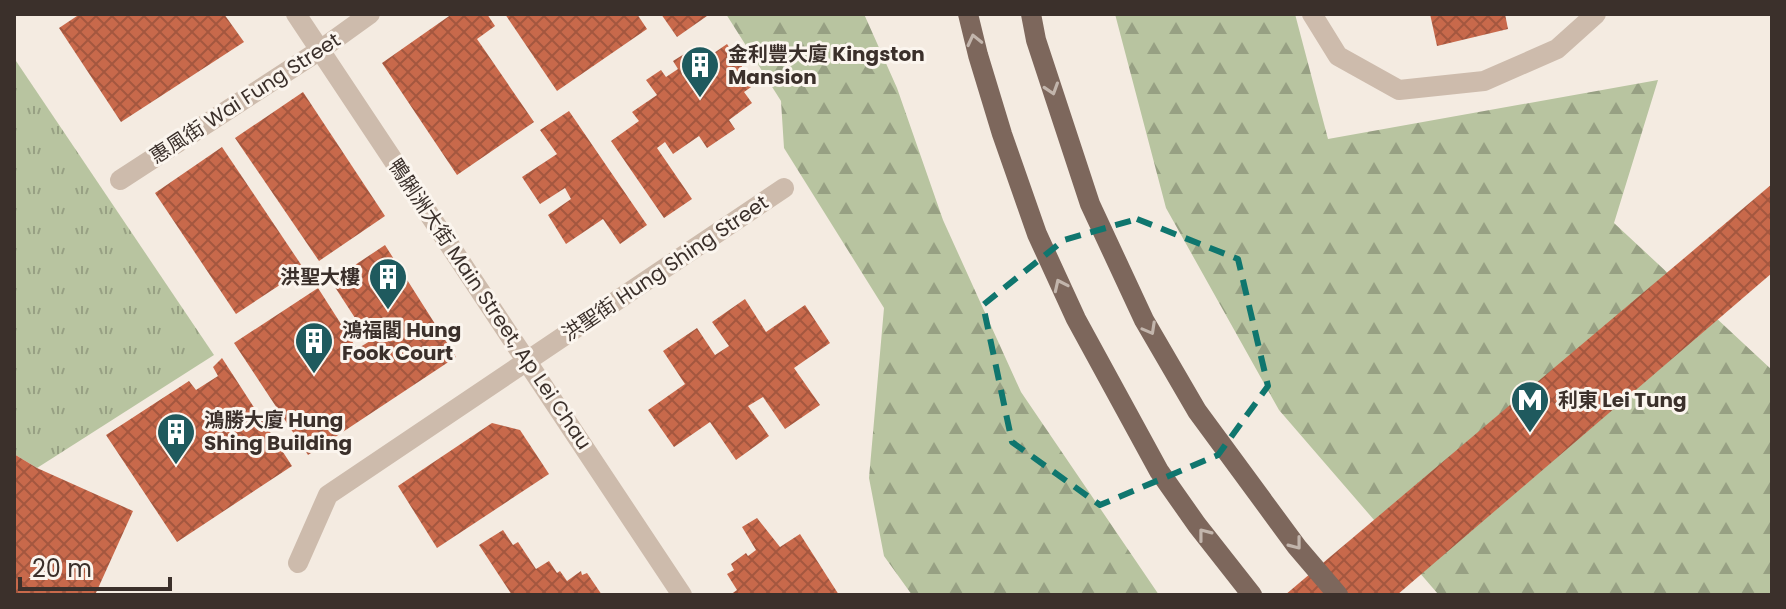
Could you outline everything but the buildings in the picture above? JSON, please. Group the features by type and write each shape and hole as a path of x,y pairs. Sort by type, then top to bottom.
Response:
{"main road":[{"path":"968,14 1002,134 1037,234 1076,319 1159,471 1252,595"},
{"path":"1031,14 1036,40 1090,204 1144,320 1197,411 1297,547 1338,595"}],"street":[{"name":"鴨脷洲大街 Main Street, Ap Lei Chau","path":"296,14 682,595"},
{"name":"惠風街 Wai Fung Street","path":"120,180 370,14"},
{"path":"1312,14 1338,56 1399,90 1484,81 1557,49 1596,14"},
{"name":"洪聖街 Hung Shing Street","path":"298,563 328,495 784,188"}],"highlighted area":[{"path":"1137,219 1238,259 1268,386 1218,455 1100,505 1012,442 983,305 1064,240"}],"green space":[{"path":"726,14 864,14 897,88 943,220 1021,392 1159,595 912,595 884,556 869,478 884,308 784,148 781,101"},
{"path":"1115,14 1295,14 1328,139 1658,80 1614,223 1772,370 1772,595 1438,594 1279,410 1166,208"},
{"path":"14,58 214,355 37,468 14,454"}],"place":[{"name":"金利豐大廈 Kingston Mansion","path":"700,99"},
{"name":"洪聖大樓","path":"388,311"},
{"name":"鴻福閣 Hung Fook Court","path":"314,375"},
{"name":"利東 Lei Tung","path":"1530,434"},
{"name":"鴻勝大廈 Hung Shing Building","path":"176,466"}]}
